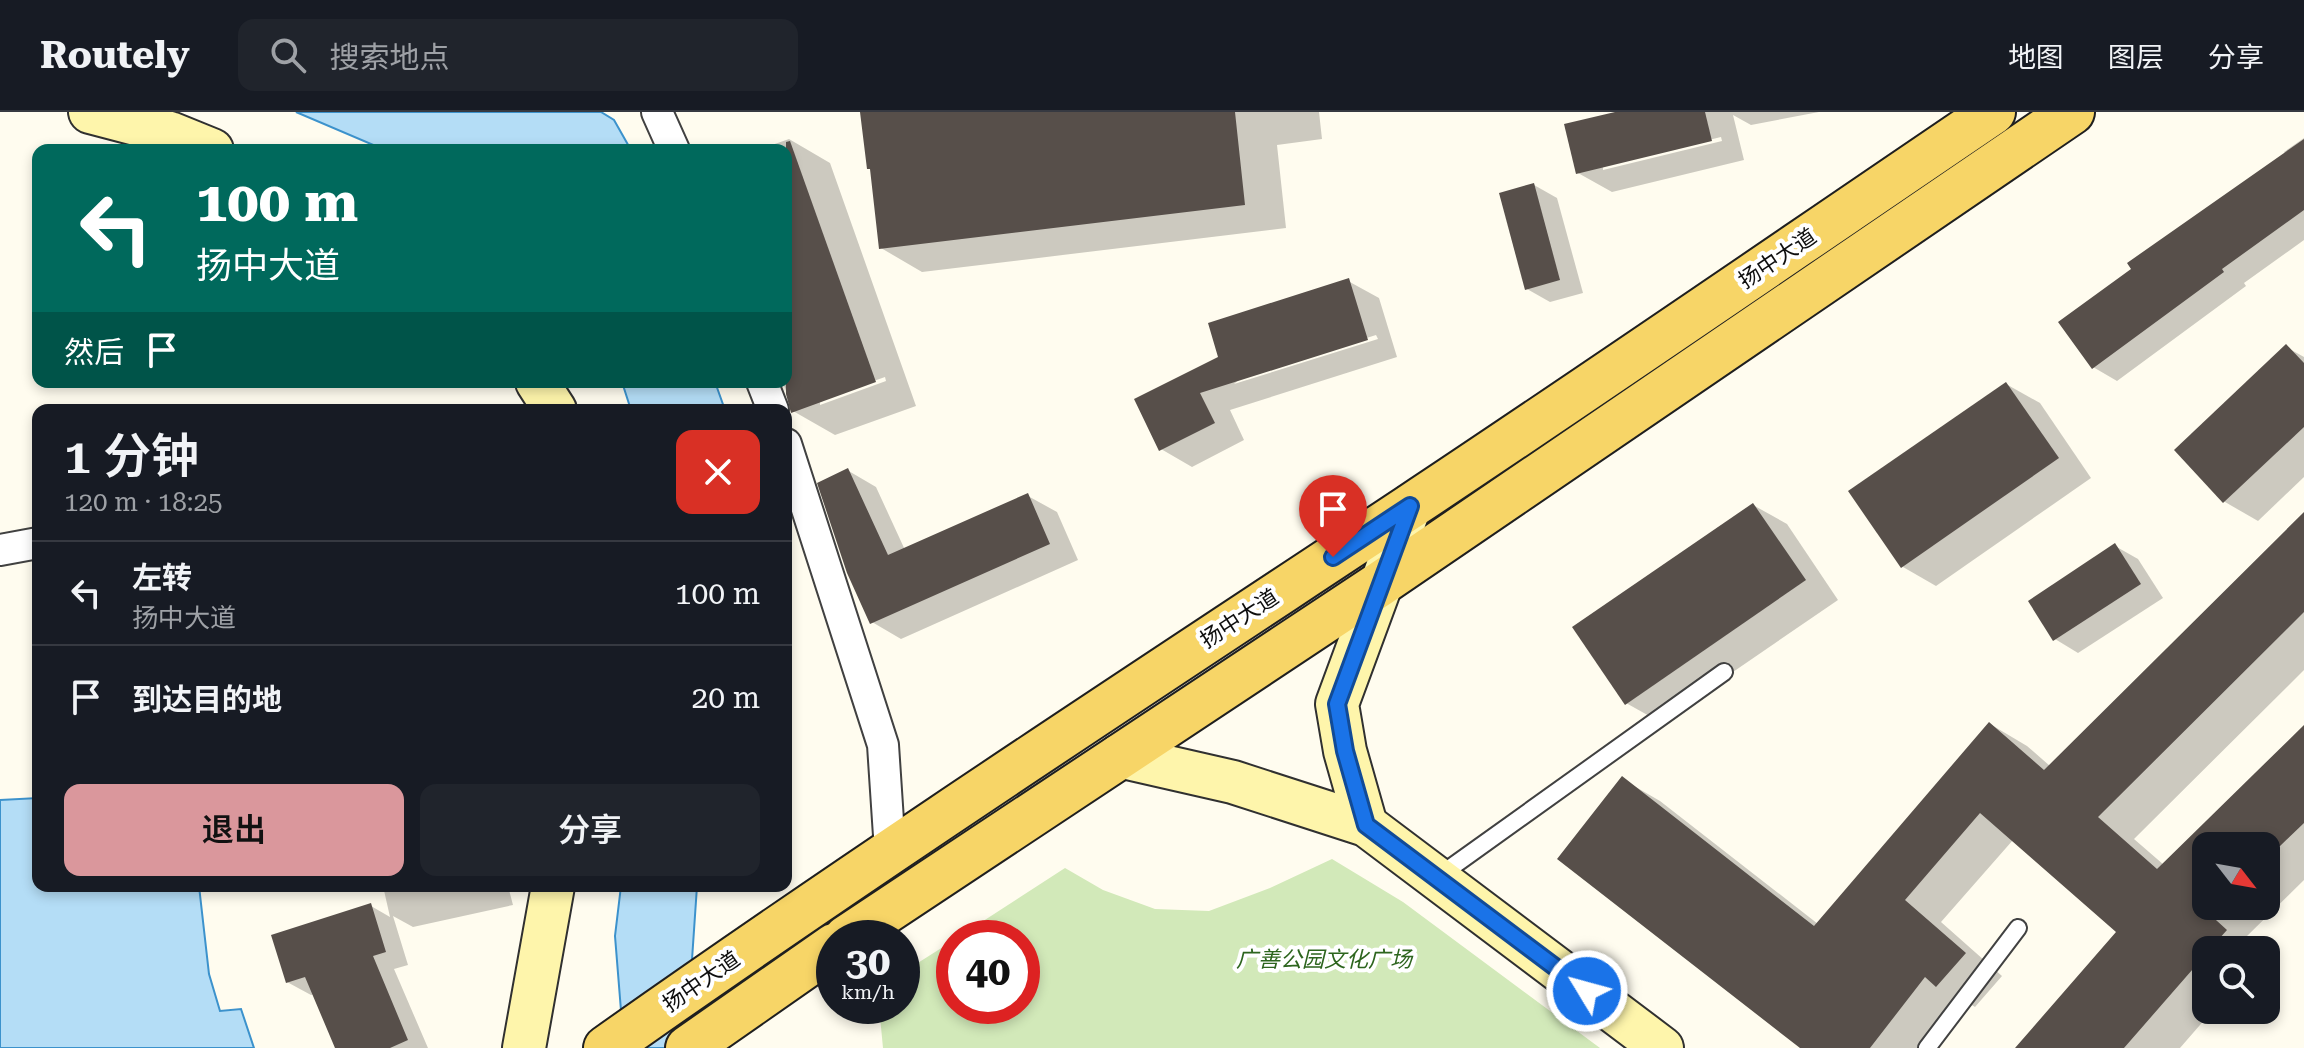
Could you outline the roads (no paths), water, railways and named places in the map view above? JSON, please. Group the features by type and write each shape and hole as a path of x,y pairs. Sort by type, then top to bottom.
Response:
{"main road":[{"name":"扬中大道","path":"606,1048 890,851 1410,506 1993,112"},
{"name":"扬中大道","path":"873,920 1380,584 2072,112"},
{"path":"890,851 913,893"},
{"path":"688,1048 816,959"}],"street":[{"path":"90,112 170,133 197,144"},
{"path":"657,112 671,144"},
{"path":"792,463 883,745 890,851"},
{"path":"1366,825 1345,751 1337,704 1410,506"},
{"path":"0,550 32,544"},
{"path":"1119,756 1233,782 1366,825 1662,1048"},
{"path":"524,1048 552,892"}],"lane":[{"path":"1436,878 1724,672"},
{"path":"1927,1048 2018,928"}],"water":[{"path":"296,112 601,112 614,120 628,144 371,144"},
{"path":"624,388 717,388 723,404 629,404"},
{"path":"32,798 32,892 200,892 209,974 220,1011 241,1009 254,1048 0,1048 0,800"},
{"path":"620,892 697,892 686,1048 624,1048 615,936"}],"park label":[{"name":"广善公园文化广场","path":"1324,959"}]}
